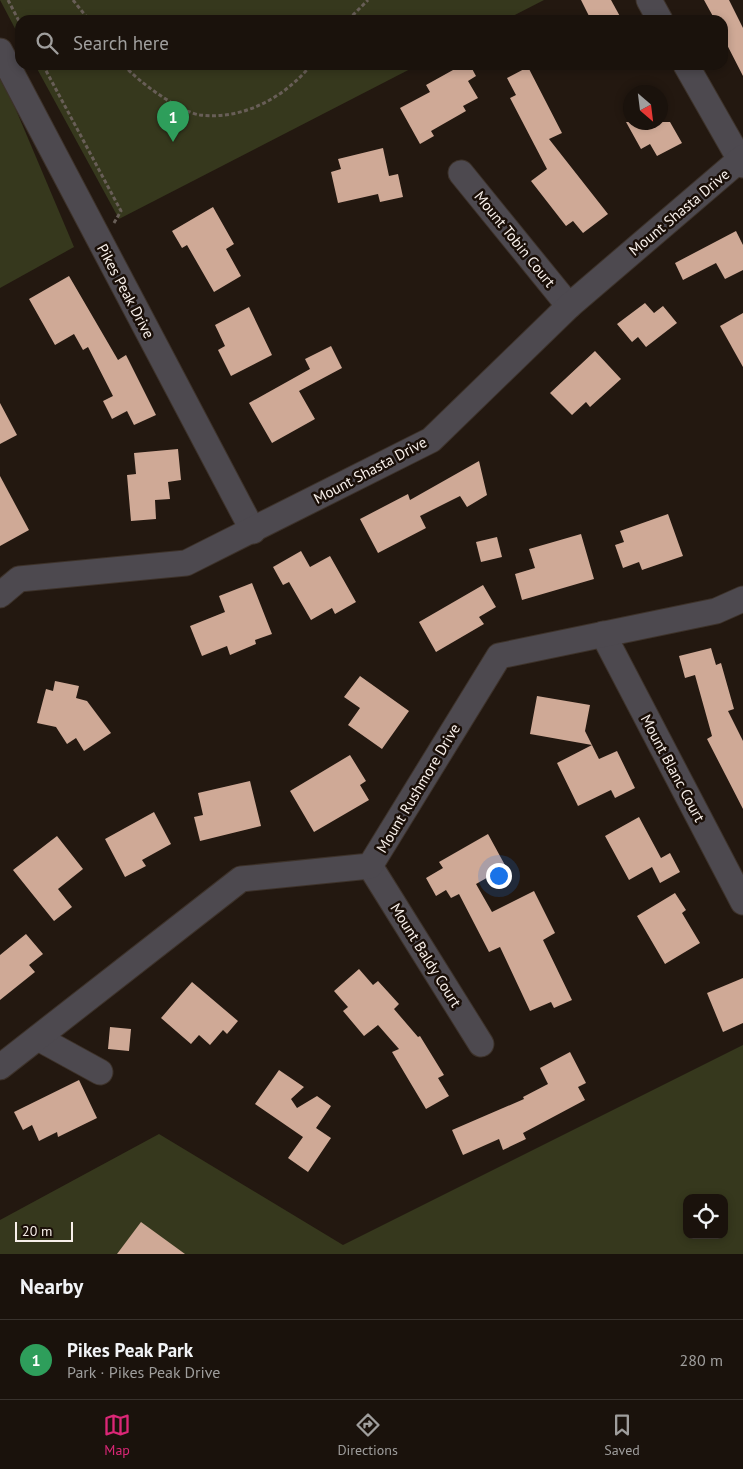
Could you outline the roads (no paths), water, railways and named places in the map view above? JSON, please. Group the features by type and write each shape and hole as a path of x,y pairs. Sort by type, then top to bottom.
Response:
{"street":[{"path":"649,0 657,15"},
{"name":"Pikes Peak Drive","path":"0,51 253,531"},
{"path":"689,70 742,161"},
{"name":"Mount Shasta Drive","path":"0,595 19,579 186,563 253,531 430,440 568,306 742,161"},
{"name":"Mount Tobin Court","path":"462,173 568,306"},
{"name":"Mount Rushmore Drive","path":"0,1068 241,879 370,866 499,656 716,611 743,599"},
{"name":"Mount Blanc Court","path":"603,634 743,902"},
{"name":"Mount Baldy Court","path":"370,866 481,1044"},
{"path":"38,1038 100,1072"}],"place":[{"name":"Pikes Peak Park","path":"173,142"}]}
